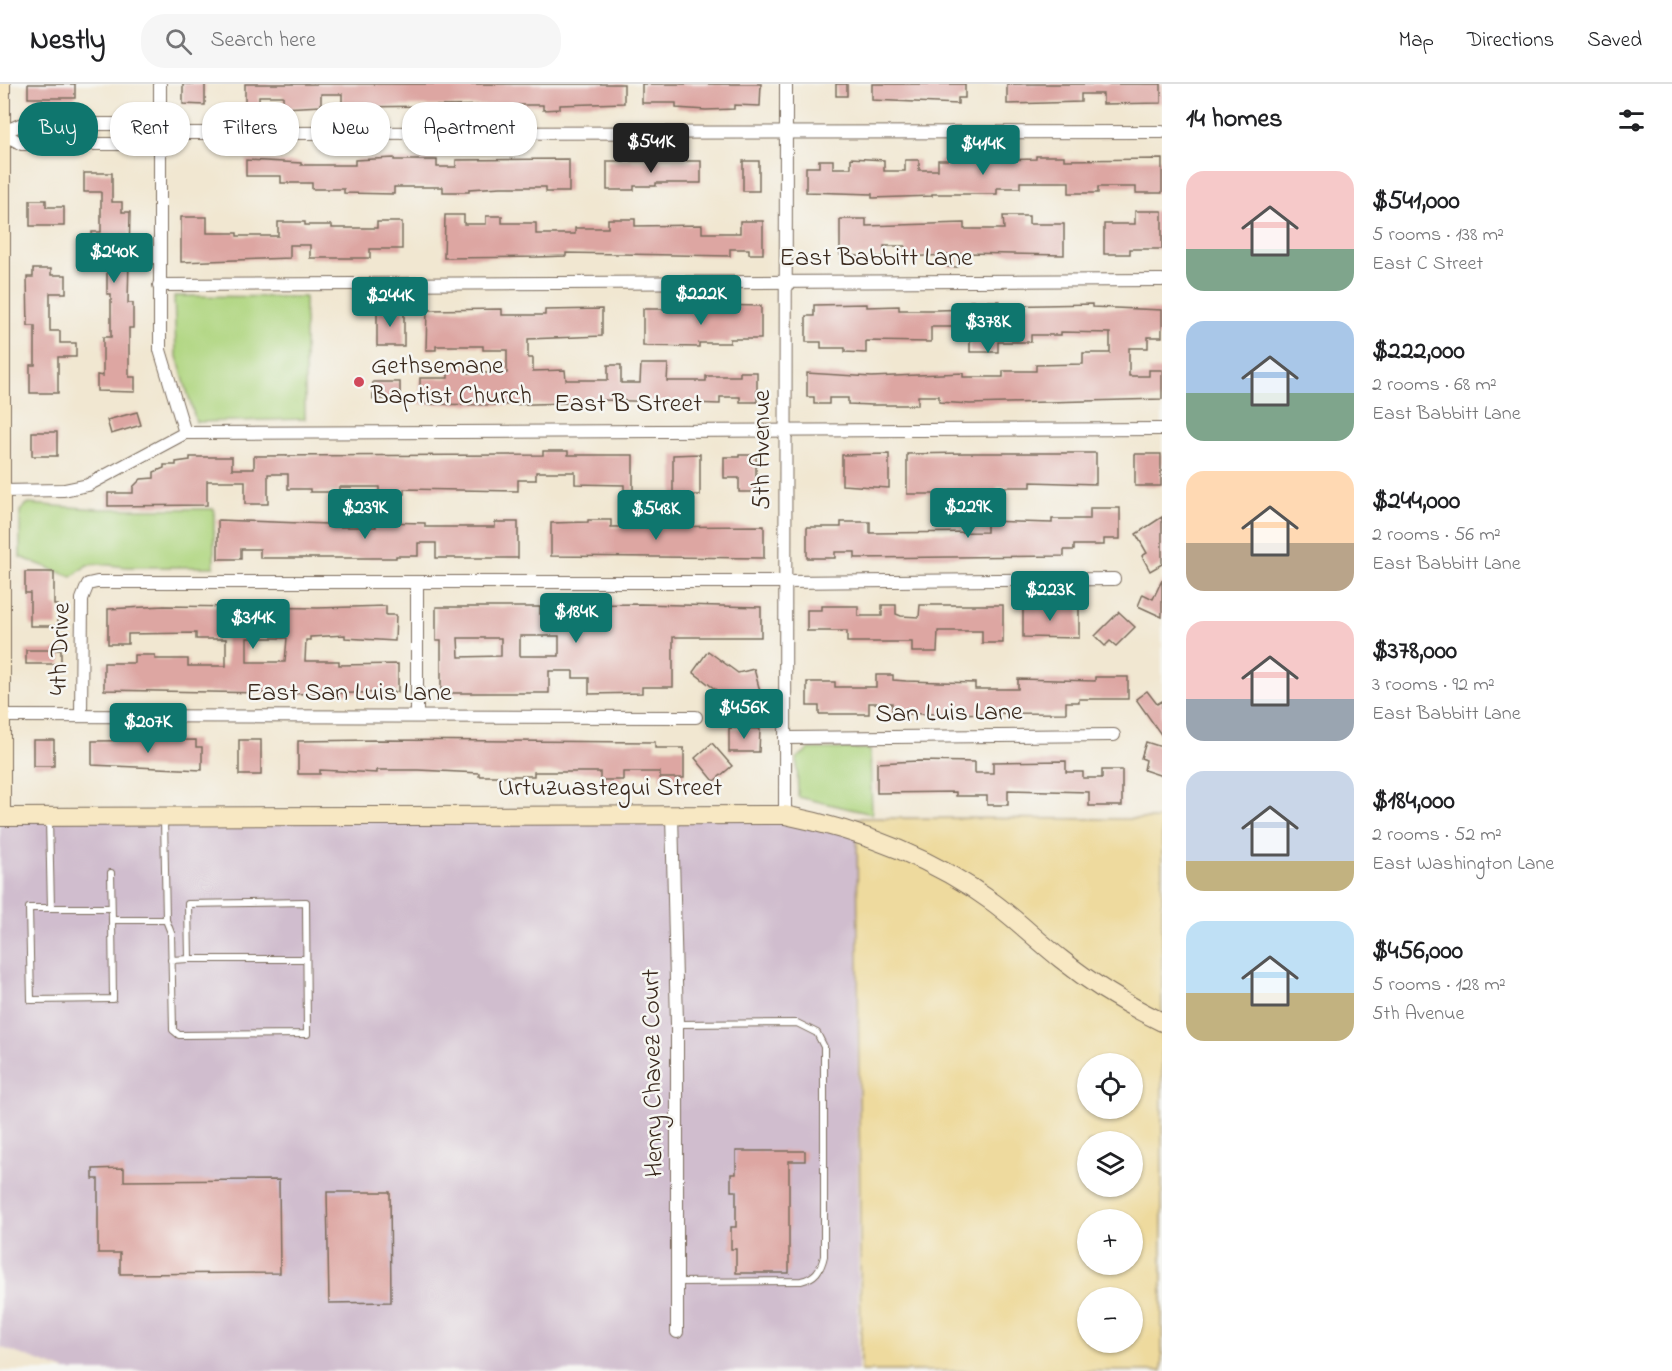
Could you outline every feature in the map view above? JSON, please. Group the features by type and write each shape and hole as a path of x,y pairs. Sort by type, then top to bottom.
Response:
{"main road":[{"path":"0,816 1,84"},
{"name":"Urtuzuastegui Street","path":"0,816 785,815 821,822 857,833 941,870 995,904 1062,960 1093,982 1162,1022"}],"street":[{"path":"160,84 160,102"},
{"name":"5th Avenue","path":"785,815 786,84"},
{"path":"1,133 22,124 110,124"},
{"path":"190,134 1162,132"},
{"path":"1,133 22,144 110,144"},
{"path":"159,156 161,358 185,433"},
{"name":"East Babbitt Lane","path":"159,285 1162,280"},
{"name":"East B Street","path":"1,491 64,490 88,485 185,433 1162,429"},
{"path":"417,716 417,583 1114,579"},
{"name":"4th Drive","path":"81,716 82,600 88,584 417,583"},
{"name":"East San Luis Lane","path":"1,708 81,716 696,717"},
{"name":"San Luis Lane","path":"785,738 1114,735"},
{"name":"Henry Chavez Court","path":"672,814 676,1024 677,1332"}],"lane":[{"path":"49,816 51,908"},
{"path":"164,816 166,920 171,933 173,1030 179,1035 307,1034 306,902 188,904 189,959"},
{"path":"111,873 113,999 31,1000 29,908 111,908"},
{"path":"112,920 166,920"},
{"path":"171,960 306,959"},
{"path":"676,1024 797,1023 817,1033 824,1047 824,1256 817,1273 811,1279 801,1281 678,1282"}],"shaded area":[{"path":"751,814 857,833 858,1371 66,1371 0,1347 0,817"}],"green space":[{"path":"174,296 305,297 305,419 196,422 176,353"},
{"path":"27,504 98,509 214,509 214,567 127,567 101,564 87,565 72,577 20,557 20,511"},
{"path":"810,749 870,749 872,814 798,797 797,758"}],"sand":[{"path":"857,818 1162,819 1162,1371 861,1371"}],"building":[{"path":"28,84 75,84 75,98 28,98"},
{"path":"183,84 205,84 205,102 202,102 202,105 183,102"},
{"path":"245,84 624,84 624,103 560,105 560,109 543,110 543,105 537,105 537,102 402,102 402,107 390,107 390,102 342,102 342,94 321,94 321,102 311,102 311,107 299,107 299,102 283,102 283,96 259,96 259,102 245,102"},
{"path":"642,84 761,84 760,106 734,105 734,109 706,110 676,108 676,103 642,103"},
{"path":"836,84 847,84 847,96 836,96"},
{"path":"872,84 965,84 965,98 958,98 958,104 872,100"},
{"path":"1007,84 1161,84 1161,103 1103,104 1103,94 1081,94 1081,102 1007,104"},
{"path":"1036,156 1064,156 1064,160 1162,159 1162,193 1136,193 1136,187 1098,187 1098,193 1069,193 1069,182 1020,182 1020,188 997,188 997,194 932,194 932,196 872,198 872,194 806,192 806,167 819,167 819,160 833,160 833,168 851,168 851,158 884,160 884,171 905,171 905,160 919,160 919,170 938,170 938,160 1036,159"},
{"path":"394,158 394,160 437,160 437,167 456,167 456,160 569,159 569,192 546,192 546,187 501,187 469,189 469,192 443,192 443,187 394,187 394,194 344,193 344,189 312,189 312,183 281,183 281,176 246,176 246,160 301,163 301,165 355,165 355,160"},
{"path":"607,161 701,161 701,183 656,183 656,186 634,186 634,190 607,190"},
{"path":"743,161 759,161 759,191 743,191"},
{"path":"84,173 112,173 112,202 122,202 122,212 130,212 128,303 133,303 133,328 129,328 129,377 135,377 135,392 97,391 97,375 103,376 103,337 111,337 111,294 107,294 107,258 92,258 92,232 101,232 101,192 84,192"},
{"path":"30,200 46,200 46,207 64,207 64,226 30,226"},
{"path":"1135,211 1162,211 1162,249 1130,249 1130,254 1104,254 1104,224 1135,224"},
{"path":"445,215 464,215 464,224 486,224 486,216 502,216 502,223 536,223 536,234 575,234 575,228 608,228 608,219 635,219 635,226 702,225 702,233 740,233 740,221 763,221 763,254 749,254 749,249 730,249 730,256 566,253 566,256 444,258"},
{"path":"1003,216 1029,216 1029,224 1064,224 1064,255 964,253 958,254 958,267 948,267 948,255 905,257 905,246 884,246 884,257 840,255 840,219 866,219 866,226 964,223 964,229 1004,229"},
{"path":"181,217 207,217 207,233 237,233 237,236 278,236 278,222 332,225 332,228 377,228 377,222 402,222 402,249 370,249 370,258 310,258 310,245 290,245 290,258 181,262"},
{"path":"33,269 51,269 51,275 66,275 66,293 50,293 50,331 60,331 60,343 76,343 76,357 58,357 58,393 30,393 30,365 35,365 35,326 28,326 27,277 33,277"},
{"path":"970,301 999,301 999,306 1092,304 1092,307 1162,310 1162,337 1148,337 1148,348 1129,348 1129,376 1149,376 1149,370 1162,370 1162,399 970,404 939,402 939,396 918,396 918,405 872,405 848,404 848,398 829,398 829,404 814,404 814,397 807,397 807,373 872,377 963,373 963,377 1003,377 1003,371 1036,371 1036,365 1083,364 1083,353 1110,353 1110,333 1061,332 1061,335 1031,335 1031,342 998,342 998,352 970,352 970,327 931,327 931,342 866,341 866,353 845,352 845,348 821,348 821,342 806,342 806,316 814,316 814,305 867,304 867,307 899,306 899,310 938,310 970,309"},
{"path":"710,305 761,306 761,339 730,339 730,343 699,343 699,347 643,346 643,309 710,309"},
{"path":"502,309 502,315 545,315 545,310 602,309 602,336 528,339 528,358 533,358 533,371 565,370 566,380 608,380 608,365 621,365 621,383 640,383 641,364 668,364 667,381 706,381 706,376 740,376 740,372 757,372 757,402 740,402 740,397 720,397 720,404 602,400 602,402 501,405 420,404 420,378 448,378 448,365 469,365 469,373 507,373 507,350 483,350 483,346 436,346 436,350 426,350 427,310"},
{"path":"377,310 404,310 404,346 377,346"},
{"path":"373,382 400,382 400,399 373,399"},
{"path":"137,412 141,425 111,434 107,420"},
{"path":"32,432 57,432 57,456 32,456"},
{"path":"543,451 568,451 568,455 633,455 633,490 624,490 624,485 575,484 575,472 536,472 536,480 518,480 518,491 404,489 404,494 379,494 379,487 339,487 339,492 310,492 310,489 288,489 288,474 268,474 268,504 245,504 245,481 207,481 207,505 108,506 108,493 133,493 133,487 141,479 154,478 154,472 164,468 164,465 176,465 176,462 190,460 190,457 232,457 232,469 254,469 254,456 543,455"},
{"path":"1096,453 1096,484 1031,482 1031,487 997,487 997,493 989,493 989,501 970,501 970,494 907,494 907,454"},
{"path":"700,454 700,495 684,495 685,503 673,503 673,455"},
{"path":"889,454 889,488 842,485 842,455"},
{"path":"1135,454 1161,454 1161,486 1135,486"},
{"path":"739,455 756,455 756,492 739,492 739,478 724,478 724,457 739,457"},
{"path":"1090,508 1120,508 1120,539 1104,539 1104,545 1074,545 1074,550 1064,550 1064,556 855,558 855,552 835,552 835,558 807,558 807,527 841,527 841,522 870,522 870,533 987,532 987,521 1052,523 1052,519 1090,519"},
{"path":"1162,517 1162,564 1150,571 1142,556 1147,553 1136,534"},
{"path":"218,520 327,524 327,527 376,527 376,522 425,523 425,527 495,527 495,522 518,522 518,558 436,558 436,543 418,543 418,556 396,556 396,558 260,558 260,549 241,549 241,559 218,559"},
{"path":"588,520 611,520 611,527 764,526 764,558 551,556 551,523 588,522"},
{"path":"25,572 54,572 54,605 58,605 58,626 30,626 30,593 25,593"},
{"path":"1162,580 1162,617 1138,606 1143,594 1153,599"},
{"path":"641,604 761,607 761,637 673,637 673,687 642,687 642,693 589,694 589,678 573,678 573,671 549,671 549,693 441,693 441,641 436,641 436,607 540,607 540,614 559,614 559,605","holes":["520,636 559,636 559,656 520,656","458,638 501,638 501,656 459,657"]},
{"path":"1023,604 1046,604 1046,608 1079,608 1079,638 1023,637"},
{"path":"882,605 896,605 896,614 901,616 919,617 920,605 1003,605 1003,643 982,643 982,631 938,631 937,652 912,652 912,642 847,642 847,631 807,631 807,610 822,610 822,606 858,606 858,616 882,616"},
{"path":"164,606 318,608 386,606 386,615 396,615 395,641 345,638 345,635 310,637 310,640 306,640 305,661 339,661 339,665 398,664 398,692 316,694 104,690 104,663 134,663 134,655 155,655 155,659 188,659 188,666 226,666 226,639 196,639 196,633 128,634 128,644 108,644 108,609","holes":["247,638 287,638 285,662 247,662"]},
{"path":"1119,612 1135,627 1116,646 1110,641 1105,646 1095,636"},
{"path":"26,650 61,650 61,664 26,664"},
{"path":"708,651 738,673 754,669 763,702 725,711 720,693 693,672"},
{"path":"876,675 893,675 893,680 975,683 975,689 1018,689 1018,679 1095,681 1095,677 1128,677 1128,699 1079,699 1079,702 1066,702 1066,713 892,714 892,703 869,703 869,714 819,714 819,706 807,706 807,682 835,682 835,687 876,687"},
{"path":"1147,691 1157,704 1162,701 1162,736 1136,699"},
{"path":"729,728 760,729 759,752 729,752"},
{"path":"33,740 54,740 54,766 33,766"},
{"path":"196,740 196,747 202,747 202,770 92,765 92,741"},
{"path":"239,740 261,740 261,775 239,775"},
{"path":"298,741 655,742 655,748 684,748 684,778 660,778 660,772 623,772 623,780 600,780 600,772 534,772 534,776 479,776 479,773 418,770 377,770 377,773 320,770 320,774 298,774"},
{"path":"1146,742 1162,747 1162,776 1144,770 1146,760 1141,758"},
{"path":"712,743 732,766 714,781 695,758"},
{"path":"1066,761 1066,772 1083,772 1083,778 1102,778 1102,770 1122,770 1122,806 1089,806 1089,792 1008,790 1008,805 987,805 987,796 956,796 956,792 877,793 877,763 975,762 975,773 993,773 993,762"},
{"path":"736,1151 805,1151 805,1161 789,1161 789,1273 736,1273 736,1249 731,1249 731,1227 736,1227 736,1191 731,1191 731,1174 736,1174"},
{"path":"124,1168 124,1181 279,1180 280,1273 120,1274 120,1253 98,1253 98,1179 93,1179 93,1169"},
{"path":"327,1192 390,1192 391,1302 329,1303"}],"place":[{"name":"Gethsemane Baptist Church","path":"359,382"}]}
